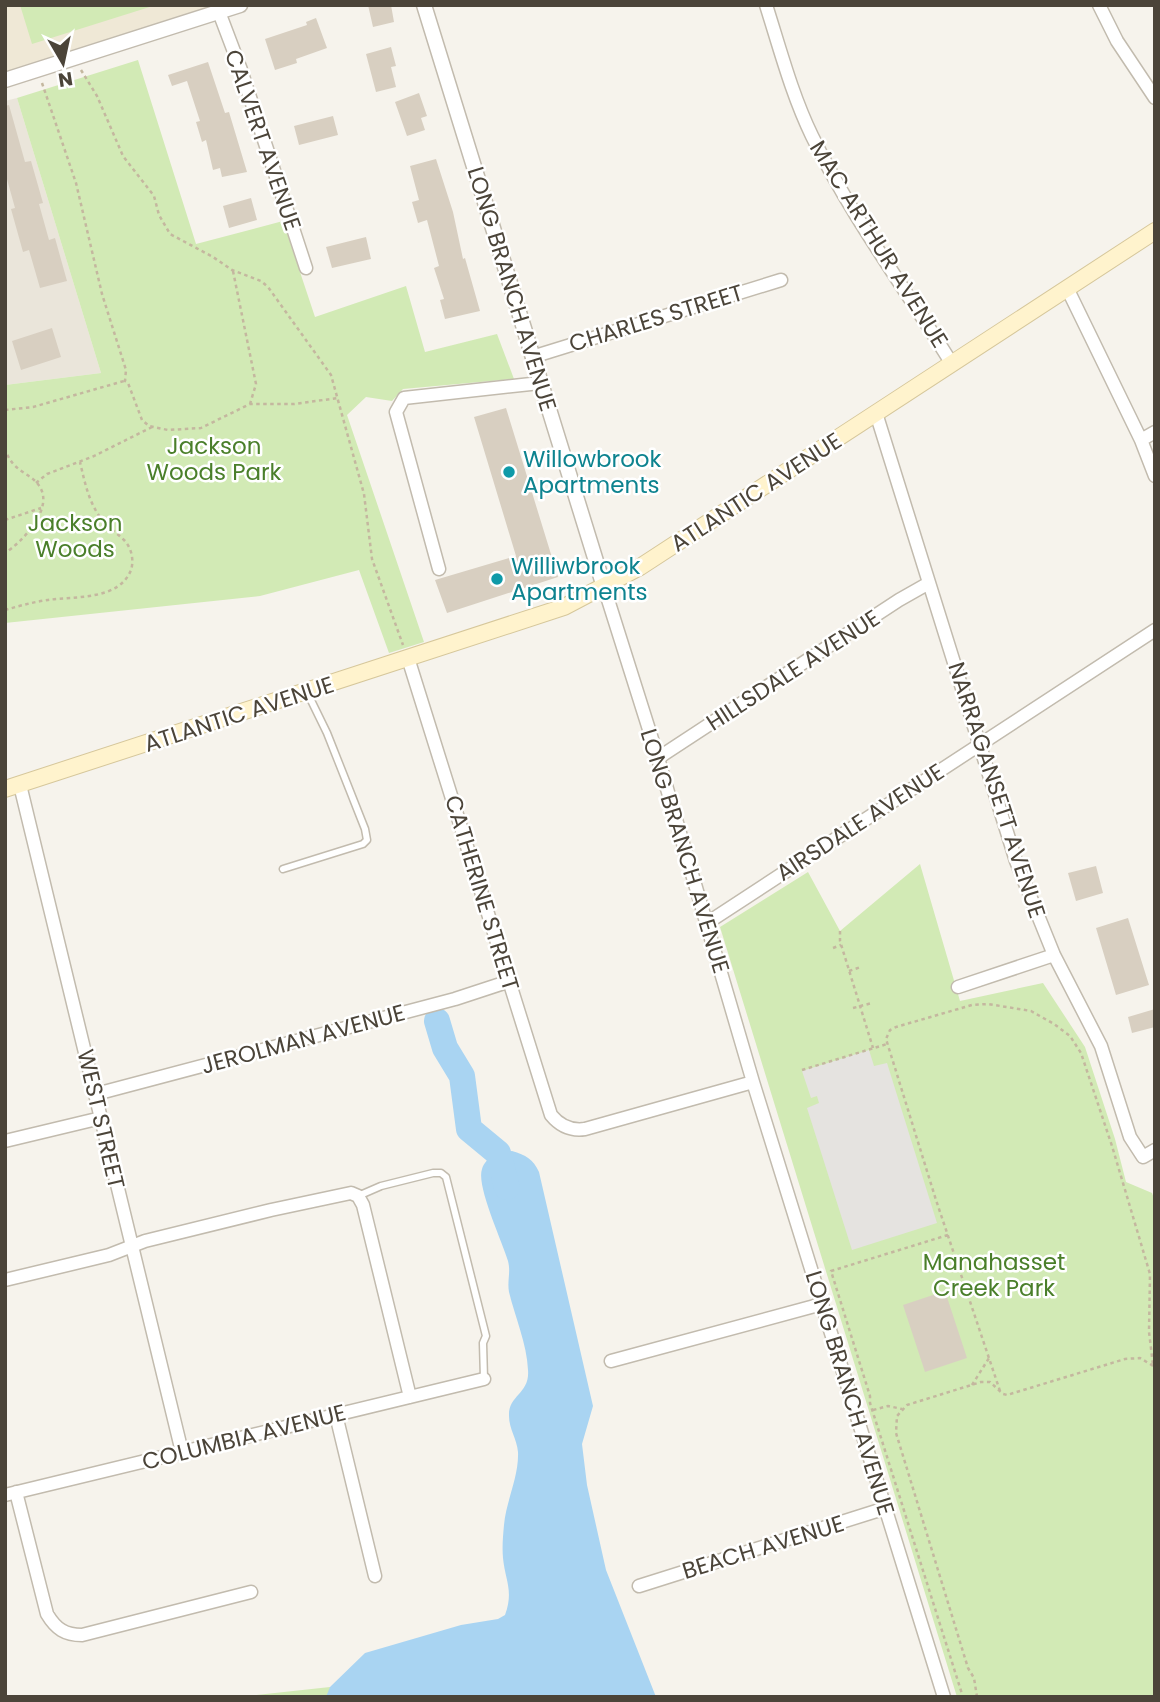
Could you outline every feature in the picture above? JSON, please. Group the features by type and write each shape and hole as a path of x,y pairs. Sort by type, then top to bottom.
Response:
{"main road":[{"name":"ATLANTIC AVENUE","path":"13,787 564,607 640,568 1155,232"}],"street":[{"path":"5,80 218,9 240,5"},
{"name":"LONG BRANCH AVENUE","path":"424,5 658,758 753,1082 944,1697"},
{"name":"MAC ARTHUR AVENUE","path":"766,5 787,72 811,134 852,208 952,364"},
{"path":"1099,5 1117,41 1155,99"},
{"name":"CALVERT AVENUE","path":"218,9 306,268"},
{"name":"CHARLES STREET","path":"532,357 780,280"},
{"path":"1068,289 1141,440 1155,476"},
{"path":"439,569 396,412 398,408 404,398 540,383"},
{"name":"NARRAGANSETT AVENUE","path":"876,413 1016,861 1054,955 1101,1046 1130,1137 1143,1157 1155,1150"},
{"path":"1141,440 1155,432"},
{"name":"HILLSDALE AVENUE","path":"658,758 929,583"},
{"name":"AIRSDALE AVENUE","path":"707,923 1155,630"},
{"name":"CATHERINE STREET","path":"408,658 551,1115 561,1125 572,1129 585,1129 753,1082"},
{"name":"WEST STREET","path":"13,787 96,1094 183,1452"},
{"path":"958,987 1054,955"},
{"name":"JEROLMAN AVENUE","path":"96,1094 442,1003 510,981"},
{"path":"5,1141 101,1118"},
{"path":"5,1280 109,1255 145,1241 320,1199 344,1194 358,1196 363,1205 410,1397"},
{"path":"611,1361 822,1304"},
{"name":"COLUMBIA AVENUE","path":"11,1494 484,1379"},
{"path":"336,1415 375,1576"},
{"path":"11,1494 49,1618 61,1632 82,1635 251,1592"},
{"name":"BEACH AVENUE","path":"639,1586 886,1508"}],"lane":[{"path":"283,870 363,845 367,840 327,733 307,692"},
{"path":"358,1196 381,1186 433,1173 441,1173 446,1177 486,1336 483,1343 484,1379"}],"path":[{"path":"75,58 100,103 122,156 154,196 164,227 178,239 213,257 233,272 261,281 268,287 331,375 364,494 372,559 408,658"},
{"path":"38,70 76,183 102,294 126,370 125,381 142,420 152,427 191,430 201,428 250,403 294,404 338,398"},
{"path":"233,272 256,384 250,403"},
{"path":"5,410 33,407 125,381"},
{"path":"36,483 47,474 80,462 152,427"},
{"path":"5,448 11,463 36,483 43,499 33,525 22,540 5,553"},
{"path":"5,610 48,600 79,598 107,592 128,576 133,564 126,541 103,521 91,501 80,462"},
{"path":"5,520 41,509"},
{"path":"840,931 841,945 873,1048"},
{"path":"833,947 841,945"},
{"path":"849,971 861,967"},
{"path":"852,1008 872,1003"},
{"path":"1000,1391 887,1044 890,1030 896,1027 972,1005 988,1004 1031,1011 1070,1036 1081,1053 1150,1274 1149,1332 1154,1366"},
{"path":"802,1070 887,1044"},
{"path":"948,1235 831,1271 963,1697"},
{"path":"972,1385 989,1358"},
{"path":"977,1697 974,1678 968,1668 896,1433 897,1416 907,1405 972,1385 990,1382 1007,1395 1125,1359 1140,1358 1154,1366"},
{"path":"873,1410 888,1406 902,1409"}],"shaded area":[{"path":"5,5 219,5 5,74"},
{"path":"17,98 101,373 5,385 5,101"},
{"path":"869,1050 874,1066 887,1063 937,1223 852,1250 807,1108 819,1103 817,1096 811,1098 802,1071"}],"green space":[{"path":"20,5 156,5 32,44"},
{"name":"Jackson Woods","path":"138,60 196,244 283,221 315,317 406,286 425,352 497,334 514,379 403,389 392,401 366,397 347,415 424,642 389,653 359,570 260,596 5,623 5,385 101,373 17,98"},
{"name":"Manahasset Creek Park","path":"920,864 960,1001 1043,983 1085,1047 1126,1182 1152,1193 1155,1201 1155,1697 957,1697 720,927 808,872 840,931"},
{"path":"330,1687 330,1697 237,1697"}],"water":[{"path":"512,1151 528,1158 539,1172 593,1406 582,1444 587,1485 606,1570 656,1697 326,1697 330,1687 365,1653 461,1625 498,1619 505,1615 508,1607 503,1533 517,1471 518,1452 509,1421 510,1409 526,1384 528,1370 523,1340 509,1292 508,1261 486,1200 481,1177 482,1169 490,1158"}],"building":[{"path":"368,5 391,5 394,22 373,27"},
{"path":"316,18 327,48 296,59 297,63 275,70 265,39 307,25 306,22"},
{"path":"391,47 396,66 391,67 396,87 376,92 366,54"},
{"path":"208,62 225,113 229,112 247,172 222,177 220,168 213,170 206,140 202,142 196,122 200,121 187,81 172,86 168,75"},
{"path":"419,93 427,116 421,118 425,130 407,136 395,102"},
{"path":"9,105 25,162 31,161 43,203 39,204 49,240 55,238 67,281 40,288 29,250 23,252 11,209 15,208 5,172 5,106"},
{"path":"333,116 338,135 299,145 294,126"},
{"path":"436,159 480,311 445,319 440,300 444,299 434,268 439,266 427,220 418,223 412,202 419,200 410,166"},
{"path":"251,198 257,220 229,228 223,206"},
{"path":"366,237 371,259 332,268 326,247"},
{"path":"52,328 61,357 21,370 12,341"},
{"path":"506,408 558,577 447,613 435,580 516,556 474,417"},
{"path":"1096,866 1103,893 1076,901 1068,873"},
{"path":"1128,918 1149,985 1116,995 1096,928"},
{"path":"1155,1009 1155,1027 1132,1033 1128,1017"},
{"path":"945,1291 967,1358 925,1372 903,1305"}],"waterway":[{"path":"437,1021 445,1048 462,1076 469,1129 498,1153 507,1187"}],"place":[{"name":"Willowbrook Apartments","path":"509,472"},
{"name":"Williwbrook Apartments","path":"497,579"}],"park label":[{"name":"Jackson Woods Park","path":"214,459"}]}
